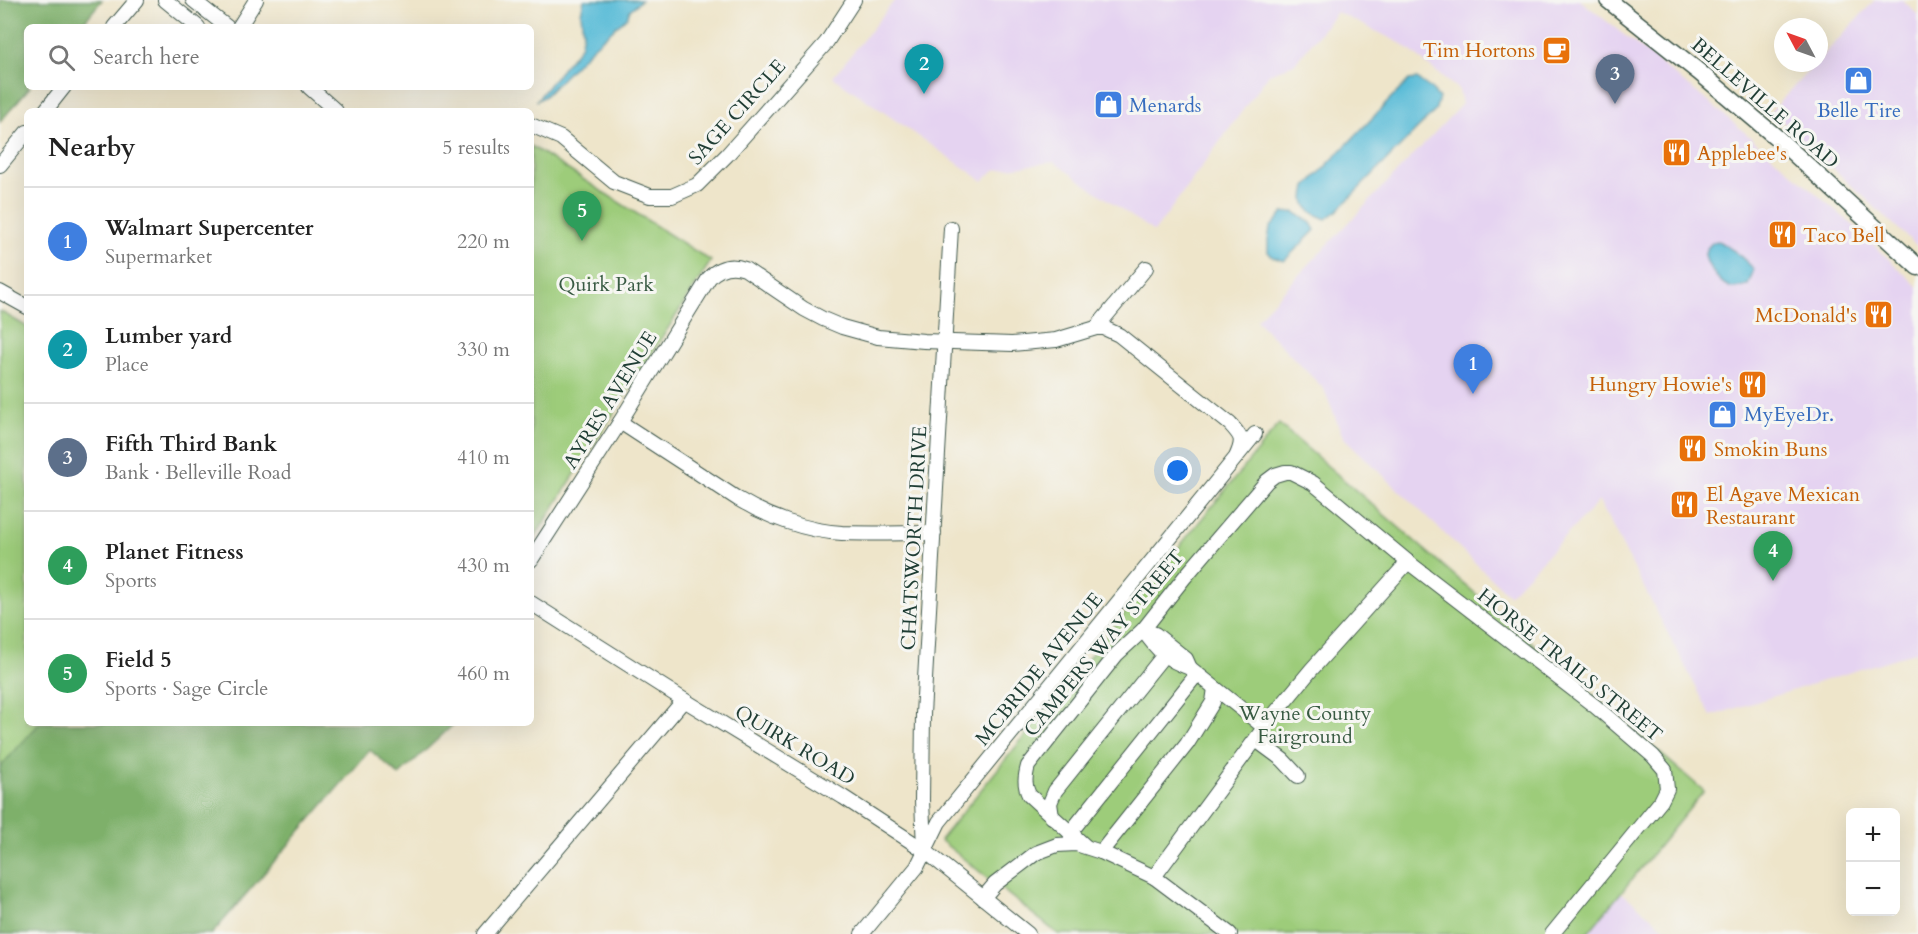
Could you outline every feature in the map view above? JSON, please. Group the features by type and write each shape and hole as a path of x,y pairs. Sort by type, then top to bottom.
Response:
{"main road":[{"name":"BELLEVILLE ROAD","path":"1608,0 1776,136 1918,267"}],"street":[{"path":"117,24 137,0"},
{"path":"165,0 194,24"},
{"path":"194,0 223,24"},
{"path":"241,24 256,0"},
{"name":"SAGE CIRCLE","path":"534,126 561,138 614,182 650,196 672,196 697,185 727,155 826,43 854,0"},
{"path":"47,108 62,90"},
{"path":"312,90 333,108"},
{"path":"0,165 24,136"},
{"name":"CHATSWORTH DRIVE","path":"924,850 921,800 923,714 951,228"},
{"name":"AYRES AVENUE","path":"534,555 709,278 716,271 735,266 744,269 804,309 842,327 878,336 944,342"},
{"path":"1096,328 1146,268"},
{"path":"0,292 24,305"},
{"path":"944,342 1024,344 1056,340 1096,328 1104,328 1119,335 1230,424 1238,432 1241,440 1237,455"},
{"path":"620,422 756,510 794,524 840,533 934,533"},
{"name":"MCBRIDE AVENUE","path":"862,934 917,867 939,822 1255,434"},
{"name":"HORSE TRAILS STREET","path":"1285,472 1299,474 1313,483 1408,562 1596,707 1653,756 1665,770 1667,789 1661,801 1552,934"},
{"name":"CAMPERS WAY STREET","path":"1085,846 1029,795 1025,786 1028,766 1117,654 1143,630 1267,481 1285,472"},
{"path":"1154,877 1264,726 1408,562"},
{"name":"QUIRK ROAD","path":"534,605 924,850 1028,934"},
{"path":"1143,630 1156,650 1175,663 1193,671 1264,726"},
{"path":"1143,630 1155,634 1186,659 1193,671"},
{"path":"1052,817 1050,804 1055,791 1164,656"},
{"path":"1070,833 1193,671"},
{"path":"1101,852 1187,744 1213,702 1215,688"},
{"path":"485,934 684,700"},
{"path":"1256,740 1283,760 1298,776"},
{"path":"983,898 995,884 1036,853 1065,843 1085,846 1101,852 1154,877 1230,934"}],"shaded area":[{"path":"895,0 1580,0 1715,107 1854,226 1918,287 1918,651 1711,716 1599,501 1509,595 1343,437 1324,389 1256,320 1462,104 1459,90 1402,44 1337,12 1294,64 1269,74 1154,232 1054,162 994,170 983,181 833,77"},
{"path":"1875,0 1903,0 1918,15 1918,247 1771,111 1808,72 1828,72 1828,50"},
{"path":"1621,892 1672,934 1587,934"}],"green space":[{"path":"0,0 102,0 82,24 24,24 24,90 27,90 0,122"},
{"name":"Quirk Park","path":"534,148 711,261 534,538"},
{"path":"0,311 24,325 24,726 55,726 0,779"},
{"name":"Wayne County Fairground","path":"1279,424 1704,791 1587,934 1058,934 940,840"},
{"path":"37,726 452,726 399,775 370,750 212,934 0,934 0,767"}],"water":[{"path":"584,0 641,0 630,10 627,17 592,48 544,97 536,101 580,47 583,33 581,13"},
{"path":"1417,79 1439,98 1435,111 1336,212 1326,219 1310,211 1304,199 1306,187 1409,80"},
{"path":"1294,212 1311,223 1315,230 1284,261 1273,257 1268,252 1270,228 1283,213"},
{"path":"1718,241 1736,252 1754,269 1748,285 1735,288 1728,286 1711,270 1705,252 1713,242"}],"place":[{"name":"Tim Hortons","path":"1556,50"},
{"name":"Belle Tire","path":"1859,80"},
{"name":"Lumber yard","path":"924,94"},
{"name":"Fifth Third Bank","path":"1615,104"},
{"name":"Menards","path":"1108,105"},
{"name":"Applebee's","path":"1676,153"},
{"name":"Taco Bell","path":"1782,235"},
{"name":"Field 5","path":"582,241"},
{"name":"McDonald's","path":"1878,315"},
{"name":"Hungry Howie's","path":"1753,384"},
{"name":"Walmart Supercenter","path":"1473,394"},
{"name":"MyEyeDr.","path":"1723,414"},
{"name":"Smokin Buns","path":"1693,449"},
{"name":"El Agave Mexican Restaurant","path":"1685,505"},
{"name":"Planet Fitness","path":"1773,581"}]}
